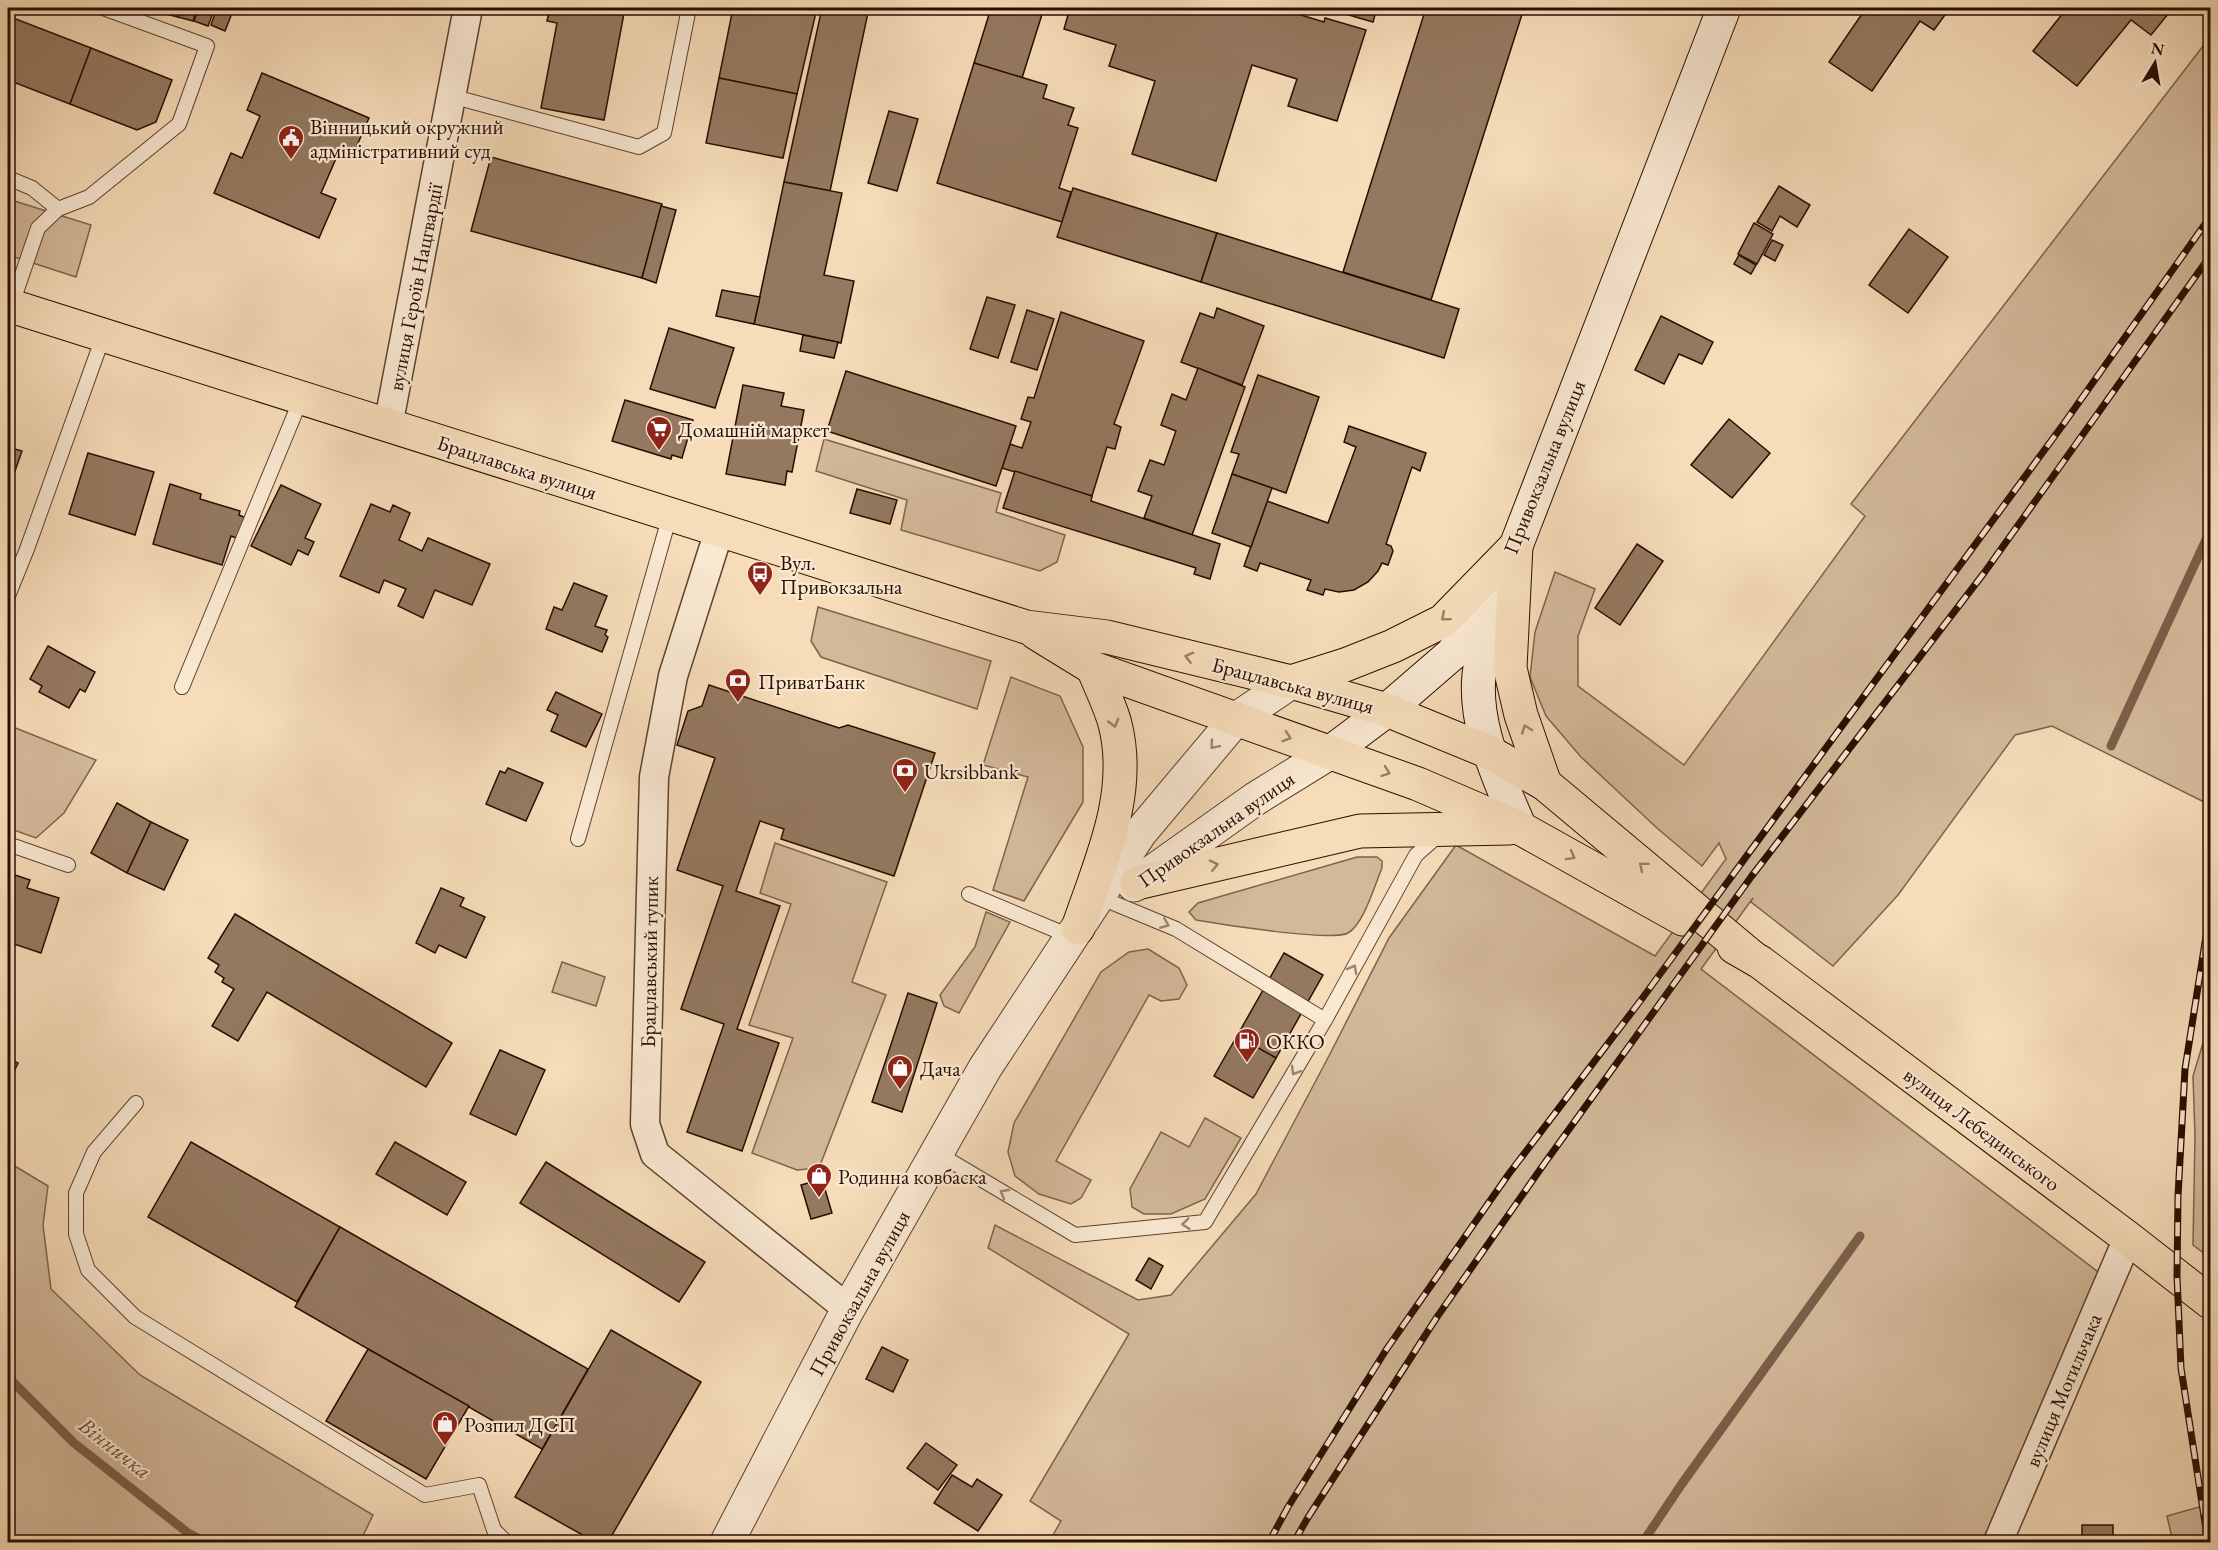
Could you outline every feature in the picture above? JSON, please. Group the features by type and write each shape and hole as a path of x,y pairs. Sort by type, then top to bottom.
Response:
{"main road":[{"name":"Брацлавська вулиця","path":"9,306 1026,627 1107,638 1291,682 1387,710 1489,752 1545,784"},
{"path":"1291,682 1345,665 1393,646 1443,621 1516,546"},
{"path":"1516,546 1510,668 1521,715 1545,784"},
{"name":"Брацлавська вулиця","path":"1026,627 1093,668 1418,784 1520,828"},
{"path":"1075,933 1116,813 1121,770 1115,723 1093,668"},
{"name":"вулиця Лебединського","path":"1545,784 1752,957 2211,1302"},
{"path":"1124,893 1360,831 1520,828"},
{"name":"вулиця Лебединського","path":"1520,828 1752,957"}],"street":[{"name":"вулиця Героїв Нацгвардії","path":"388,426 468,8"},
{"name":"Привокзальна вулиця","path":"1075,933 1124,893 1255,799 1331,752 1387,710 1453,654 1516,546 1724,8"},
{"name":"Брацлавський тупик","path":"719,531 673,676 654,777 645,1124 655,1154 848,1309"},
{"path":"1516,546 1480,664 1479,704 1489,752 1520,828"},
{"name":"Привокзальна вулиця","path":"727,1542 848,1309 985,1068 1140,833 1235,720 1291,682"},
{"name":"вулиця Могильчака","path":"1998,1542 2128,1238"}],"lane":[{"path":"9,306 38,228 58,209 89,197 179,124 207,46 103,8"},
{"path":"451,96 639,147 663,133 688,8"},
{"path":"8,178 32,188 58,209"},
{"path":"8,596 103,337"},
{"path":"182,687 301,399"},
{"path":"578,839 670,515"},
{"path":"937,1153 1075,1235 1205,1222 1325,1020 1416,855 1446,829"},
{"path":"8,844 68,865"},
{"path":"1124,893 1176,929 1325,1020"},
{"path":"969,894 1075,933"},
{"path":"136,1103 94,1152 76,1193 76,1234 88,1270 135,1317 425,1495 479,1485 494,1530 507,1542"}],"shaded area":[{"path":"2210,37 2210,805 2052,726 2015,735 1898,895 1833,966 1751,902 1753,898 1701,969 2110,1281 1998,1542 1049,1542 1061,1521 1030,1501 1129,1334 988,1248 995,1225 1138,1300 1171,1295 1256,1194 1389,938 1456,845 1655,956 1726,859 1719,843 1702,866 1658,829 1581,757 1546,716 1530,677 1535,632 1555,572 1595,589 1578,636 1578,686 1684,765 1865,516 1851,504"},
{"path":"8,199 91,225 76,277 8,255"},
{"path":"824,439 1001,493 996,512 1065,535 1057,562 1040,571 901,530 907,500 816,471"},
{"path":"818,607 991,661 977,709 821,657 811,641"},
{"path":"1011,677 1060,696 1083,747 1083,802 1024,901 993,890 1028,777 983,765"},
{"path":"8,725 96,760 64,813 36,838 8,828"},
{"path":"775,843 887,882 852,982 886,995 819,1168 797,1170 752,1153 793,1038 749,1025 791,904 760,893"},
{"path":"1357,857 1377,857 1382,861 1382,868 1364,913 1348,933 1298,934 1250,928 1196,920 1189,912 1198,903"},
{"path":"986,912 1010,922 959,1013 944,1006 940,995 975,947"},
{"path":"1148,949 1179,968 1187,985 1179,999 1161,1001 1149,995 1056,1161 1091,1180 1081,1198 1071,1204 1039,1194 1015,1176 1008,1152 1014,1123 1101,972 1129,952"},
{"path":"562,962 605,977 596,1006 552,992"},
{"path":"2210,1020 2210,1258 2193,1245 2195,1136 2193,1076"},
{"path":"1205,1118 1241,1138 1205,1199 1171,1214 1144,1214 1132,1207 1130,1189 1161,1132 1189,1147"},
{"path":"8,1162 48,1186 43,1225 51,1289 140,1375 373,1515 360,1542 8,1542"},
{"path":"2210,1504 2210,1542 2173,1542 2167,1516"}],"building":[{"path":"163,8 180,8 178,17 162,13"},
{"path":"181,8 197,8 193,21 178,17"},
{"path":"199,8 215,8 208,26 194,21"},
{"path":"217,8 234,8 225,31 211,25"},
{"path":"550,8 625,8 604,120 541,108 557,23 547,21"},
{"path":"733,8 817,8 797,94 719,78"},
{"path":"822,8 869,8 830,191 784,182"},
{"path":"991,8 1044,8 1022,78 974,63"},
{"path":"1070,8 1278,8 1324,22 1325,18 1366,30 1337,121 1288,106 1297,79 1252,65 1216,181 1132,154 1155,81 1109,66 1116,45 1064,29"},
{"path":"1325,8 1377,8 1373,22"},
{"path":"1426,8 1524,8 1431,300 1343,272"},
{"path":"1866,8 1950,8 1934,30 1920,21 1872,91 1829,62"},
{"path":"2067,8 2173,8 2151,35 2131,20 2077,86 2033,51"},
{"path":"8,16 91,48 70,104 8,80"},
{"path":"91,48 172,80 156,122 137,130 70,104"},
{"path":"974,63 1047,85 1043,98 1074,108 1068,125 1078,128 1059,188 1071,192 1062,222 937,183"},
{"path":"262,73 369,118 351,159 338,154 321,193 336,199 319,238 214,193 231,153 242,158 260,116 247,110"},
{"path":"719,78 797,94 783,158 706,143"},
{"path":"889,111 918,119 897,191 868,183"},
{"path":"491,157 662,204 642,278 471,231"},
{"path":"784,182 842,193 824,275 854,281 841,343 754,324"},
{"path":"1779,186 1810,205 1797,227 1780,216 1772,231 1757,222"},
{"path":"1073,188 1217,233 1201,282 1057,237"},
{"path":"661,206 676,210 656,283 642,278"},
{"path":"1754,223 1773,234 1757,264 1738,254"},
{"path":"1909,229 1948,257 1908,313 1869,285"},
{"path":"1217,233 1459,309 1444,358 1201,282"},
{"path":"1772,240 1783,245 1775,261 1764,255"},
{"path":"1739,255 1756,265 1751,274 1734,264"},
{"path":"722,290 760,297 754,324 716,316"},
{"path":"987,297 1015,305 998,358 970,349"},
{"path":"1217,308 1264,326 1242,385 1181,362 1200,313 1214,318"},
{"path":"1027,310 1054,319 1037,370 1011,362"},
{"path":"1061,312 1144,341 1114,424 1121,427 1115,449 1107,447 1092,496 1002,468 1010,444 1022,448 1031,422 1021,419 1028,397 1034,398"},
{"path":"1661,316 1713,342 1702,364 1679,354 1664,384 1635,370"},
{"path":"669,328 734,348 715,408 650,389"},
{"path":"803,335 838,342 834,358 800,351"},
{"path":"1198,368 1245,387 1192,535 1144,518 1152,496 1138,491 1150,460 1164,465 1176,431 1161,425 1172,394 1186,400"},
{"path":"846,371 1016,426 996,486 827,431"},
{"path":"1258,375 1319,397 1286,493 1232,474 1239,454 1231,452"},
{"path":"743,385 784,393 781,406 804,410 792,472 787,471 785,485 726,474"},
{"path":"625,400 693,420 682,458 672,455 671,459 612,441"},
{"path":"1729,419 1770,453 1732,498 1691,465"},
{"path":"1349,426 1426,453 1420,471 1412,467 1386,544 1391,546 1393,551 1388,565 1382,563 1368,582 1354,590 1339,592 1325,589 1323,595 1307,590 1311,580 1260,563 1257,571 1244,566 1267,501 1328,523 1356,447 1344,442"},
{"path":"8,440 13,442 11,448 22,451 14,474 8,471"},
{"path":"88,453 154,472 135,535 69,514"},
{"path":"1015,471 1092,496 1091,501 1220,544 1210,579 1194,574 1196,568 1003,508"},
{"path":"1232,474 1272,488 1251,547 1212,533"},
{"path":"170,484 201,494 200,499 240,511 239,515 246,518 239,539 231,536 222,565 153,544"},
{"path":"281,485 321,504 305,538 314,542 308,555 298,550 291,565 251,546"},
{"path":"857,489 897,500 890,524 850,513"},
{"path":"371,504 390,512 393,505 410,513 399,540 422,551 428,538 490,564 472,605 435,590 423,618 398,606 406,589 384,580 379,593 340,576"},
{"path":"1637,544 1663,561 1620,625 1595,608"},
{"path":"574,583 607,596 595,626 607,630 605,635 608,637 602,652 546,629 554,607 562,610"},
{"path":"48,646 95,672 85,692 80,689 69,708 39,692 42,686 30,679"},
{"path":"709,685 839,728 848,725 935,753 894,876 781,839 784,829 760,821 736,891 780,906 737,1029 779,1043 742,1151 687,1132 724,1024 681,1009 723,886 677,870 715,758 677,745 688,711 702,706"},
{"path":"556,692 602,714 586,747 551,731 558,715 547,710"},
{"path":"508,768 543,783 526,821 486,804 500,771 505,773"},
{"path":"117,803 151,822 127,873 91,853"},
{"path":"151,822 188,840 164,890 127,873"},
{"path":"12,874 30,880 27,888 59,898 41,953 8,942 8,884"},
{"path":"441,888 464,898 460,906 485,917 466,958 439,945 435,953 416,943"},
{"path":"235,914 452,1043 426,1087 267,992 238,1041 212,1026 234,989 222,982 224,978 215,972 219,965 208,958"},
{"path":"1284,953 1323,975 1276,1058 1237,1036"},
{"path":"908,993 937,1003 902,1112 872,1102"},
{"path":"1237,1036 1276,1058 1253,1098 1214,1076"},
{"path":"500,1050 545,1070 516,1135 470,1114"},
{"path":"8,1058 18,1063 8,1084"},
{"path":"191,1142 340,1227 297,1302 148,1217"},
{"path":"395,1142 466,1182 447,1215 376,1174"},
{"path":"546,1162 705,1262 679,1302 520,1203"},
{"path":"822,1179 832,1213 811,1219 801,1185"},
{"path":"340,1227 588,1369 542,1449 295,1307"},
{"path":"1149,1258 1163,1266 1151,1289 1136,1280"},
{"path":"611,1330 701,1382 608,1542 595,1542 515,1497"},
{"path":"882,1347 908,1360 893,1392 866,1379"},
{"path":"368,1349 469,1406 426,1479 326,1421"},
{"path":"926,1443 957,1465 938,1490 907,1468"},
{"path":"952,1475 972,1487 977,1479 1002,1495 978,1531 934,1503"},
{"path":"2082,1525 2113,1525 2113,1542 2082,1542"}],"waterway":[{"path":"2111,746 2210,531"},
{"path":"1643,1542 1681,1485 1860,1236"},
{"name":"Вінничка","path":"8,1377 74,1443 188,1533 205,1542"}],"railway":[{"path":"1269,1542 1288,1507 1386,1350 1508,1175 1641,1000 2065,422 2210,217"},
{"path":"1294,1542 1437,1317 1544,1164 1751,877 1984,573 2210,256"},
{"path":"2208,1542 2181,1368 2177,1276 2178,1196 2185,1069 2210,911"}],"place":[{"name":"Вінницький окружний адміністративний суд","path":"291,161"},
{"name":"Домашній маркет","path":"659,452"},
{"name":"Вул. Привокзальна","path":"760,597"},
{"name":"ПриватБанк","path":"738,704"},
{"name":"Ukrsibbank","path":"905,794"},
{"name":"ОККО","path":"1247,1064"},
{"name":"Дача","path":"900,1091"},
{"name":"Родинна ковбаска","path":"819,1199"},
{"name":"Розпил ДСП","path":"445,1447"}]}
